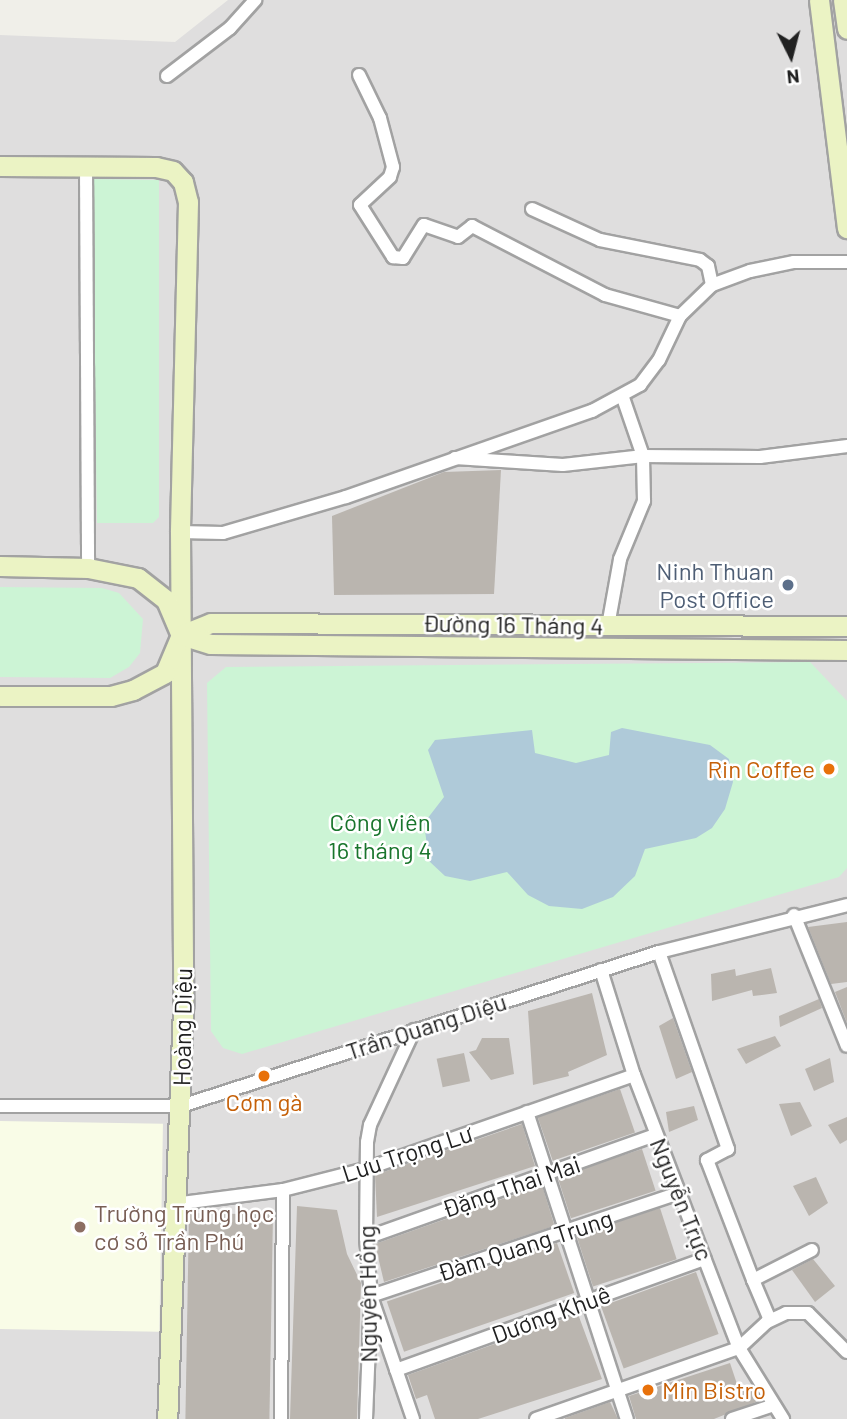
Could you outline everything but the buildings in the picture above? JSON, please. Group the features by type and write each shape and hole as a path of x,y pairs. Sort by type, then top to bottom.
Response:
{"main road":[{"path":"819,0 843,143 847,228"},
{"path":"843,0 847,29"},
{"path":"0,166 86,167"},
{"name":"Hoàng Diệu","path":"86,167 156,167 173,171 183,182 188,202 180,532 181,1105 174,1204 167,1419"},
{"path":"0,566 116,570 154,587 176,616 181,635 165,673 133,690 111,696 0,696"},
{"name":"Đường 16 Tháng 4","path":"181,635 211,623 446,623 710,628 847,625"},
{"path":"446,623 446,646"},
{"path":"538,625 539,648"},
{"path":"710,628 710,649"},
{"name":"Đường 16 Tháng 4","path":"181,635 211,644 847,650"}],"street":[{"path":"167,76 230,28 255,0"},
{"path":"359,75 380,118 393,167 390,177 360,205 393,257 403,258 424,225 458,237 472,226 605,295 680,316"},
{"path":"86,167 89,568"},
{"path":"532,209 600,240 701,260 708,266 712,285"},
{"path":"180,532 223,533 346,497 448,458 622,398 650,373 680,316 712,285 750,271 794,262 847,262"},
{"path":"608,626 615,576 644,501 643,457 622,398"},
{"path":"448,458 563,465 643,457 760,457 847,446"},
{"name":"Trần Quang Diệu","path":"0,1106 181,1105 659,952 794,915 847,905"},
{"path":"794,915 847,1046"},
{"path":"659,952 729,1149 707,1160 770,1320"},
{"name":"Nguyễn Trực","path":"601,970 634,1075 739,1348 783,1419"},
{"name":"Nguyên Hồng","path":"366,1419 371,1296 366,1238 366,1169 370,1125 414,1030"},
{"name":"Lưu Trọng Lư","path":"174,1204 283,1190 366,1169 634,1075"},
{"path":"527,1112 627,1419"},
{"name":"Đặng Thai Mai","path":"366,1238 656,1135"},
{"path":"281,1419 283,1190"},
{"name":"Đàm Quang Trung","path":"371,1296 679,1193"},
{"path":"753,1280 812,1250"},
{"name":"Dương Khuê","path":"396,1370 705,1259"},
{"path":"371,1296 413,1419"},
{"path":"536,1419 739,1348 770,1320 786,1313 808,1313 847,1352"},
{"path":"732,1419 774,1405"}],"shaded area":[{"path":"228,0 847,0 847,1419 0,1419 0,35 175,42"},
{"name":"Trường Trung học cơ sở Trần Phú","path":"0,1121 163,1124 159,1332 0,1329"}],"green space":[{"path":"92,179 159,180 159,517 153,523 97,523"},
{"path":"0,587 102,588 119,593 143,619 140,653 129,667 110,678 0,677"},
{"name":"Công viên 16 tháng 4","path":"810,662 847,701 847,868 839,877 242,1054 223,1048 211,1031 207,683 226,667"}],"water":[{"path":"622,728 710,745 729,759 733,782 725,809 712,828 696,838 645,849 635,876 613,897 582,909 549,906 528,895 507,872 470,881 445,876 429,861 424,823 444,797 428,750 435,740 532,730 535,753 576,763 609,755 611,732"}],"place":[{"name":"Ninh Thuan Post Office","path":"788,585"},
{"name":"Rin Coffee","path":"829,769"},
{"name":"Cơm gà","path":"264,1076"},
{"name":"Trường Trung học cơ sở Trần Phú","path":"80,1227"},
{"name":"Min Bistro","path":"648,1390"}]}
